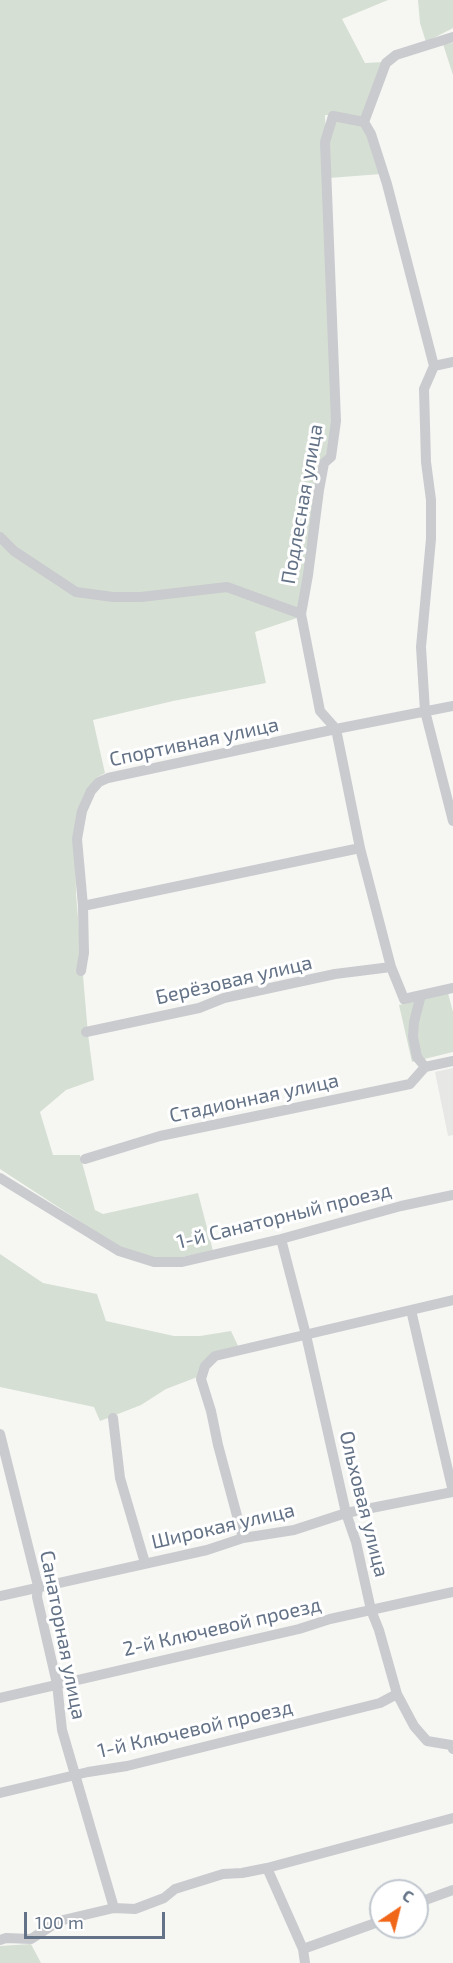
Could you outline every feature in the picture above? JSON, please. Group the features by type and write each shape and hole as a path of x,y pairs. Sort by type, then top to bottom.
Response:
{"street":[{"path":"453,37 396,55 386,63 364,122 371,134 387,184 434,366 424,388 431,539 421,647 425,711 453,821"},
{"name":"Подлесная улица","path":"364,122 333,116 326,142 336,422 330,457 324,464 301,614 320,711 336,729 360,848 391,967 404,999 421,995"},
{"path":"434,366 453,362"},
{"path":"0,537 14,551 76,592 113,597 141,597 227,587 301,614"},
{"name":"Спортивная улица","path":"81,971 84,953 83,906 77,839 82,812 91,791 99,782 108,778 336,729 453,706"},
{"path":"83,906 360,848"},
{"name":"Берёзовая улица","path":"86,1032 199,1008 224,998 335,974 391,967"},
{"path":"453,988 421,995 414,1022 413,1037 417,1057 425,1067 453,1061"},
{"name":"Стадионная улица","path":"85,1159 160,1137 410,1084 425,1067"},
{"name":"1-й Санаторный проезд","path":"0,1178 119,1251 154,1262 182,1262 281,1239 401,1206 453,1195"},
{"name":"Ольховая улица","path":"281,1239 306,1335 346,1513 356,1542 371,1610 397,1694 420,1734 427,1741 451,1745 453,1749"},
{"path":"243,1538 201,1379 205,1366 215,1356 453,1300"},
{"path":"411,1310 453,1492"},
{"path":"113,1418 120,1478 145,1563"},
{"name":"Санаторная улица","path":"0,1434 38,1586 37,1597 57,1684 62,1730 114,1908"},
{"name":"Широкая улица","path":"0,1596 207,1550 243,1538 294,1530 346,1513 453,1492"},
{"name":"2-й Ключевой проезд","path":"0,1698 453,1592"},
{"name":"1-й Ключевой проезд","path":"0,1793 127,1766 380,1703 397,1694"},
{"path":"0,1940 6,1938 31,1939 59,1921 114,1908 135,1909 164,1898 175,1889 223,1874 267,1868 453,1818"},
{"path":"267,1868 303,1949 305,1963"},
{"path":"429,1899 453,1890"},
{"path":"303,1949 369,1925"}],"shaded area":[{"path":"0,0 388,0 342,19 365,63 384,62 362,117 325,115 334,429 297,618 255,632 266,683 173,701 93,720 105,773 96,778 75,833 76,894 94,1080 66,1090 40,1112 53,1155 80,1155 95,1210 103,1214 198,1193 213,1251 182,1257 154,1259 124,1250 0,1169"},
{"path":"418,0 453,0 453,28 426,42 420,23"},
{"path":"453,43 453,75 443,44"},
{"path":"339,119 364,127 381,174 329,178 329,135 333,125"},
{"path":"448,993 453,1012 453,1052 412,1062 399,1005"},
{"path":"453,1068 453,1135 448,1136 435,1072"},
{"path":"0,1254 43,1283 97,1294 106,1321 174,1336 200,1336 231,1331 240,1350 215,1355 200,1376 166,1389 141,1405 100,1421 94,1407 0,1387"},
{"path":"31,1944 41,1963 0,1963 0,1946"}]}
